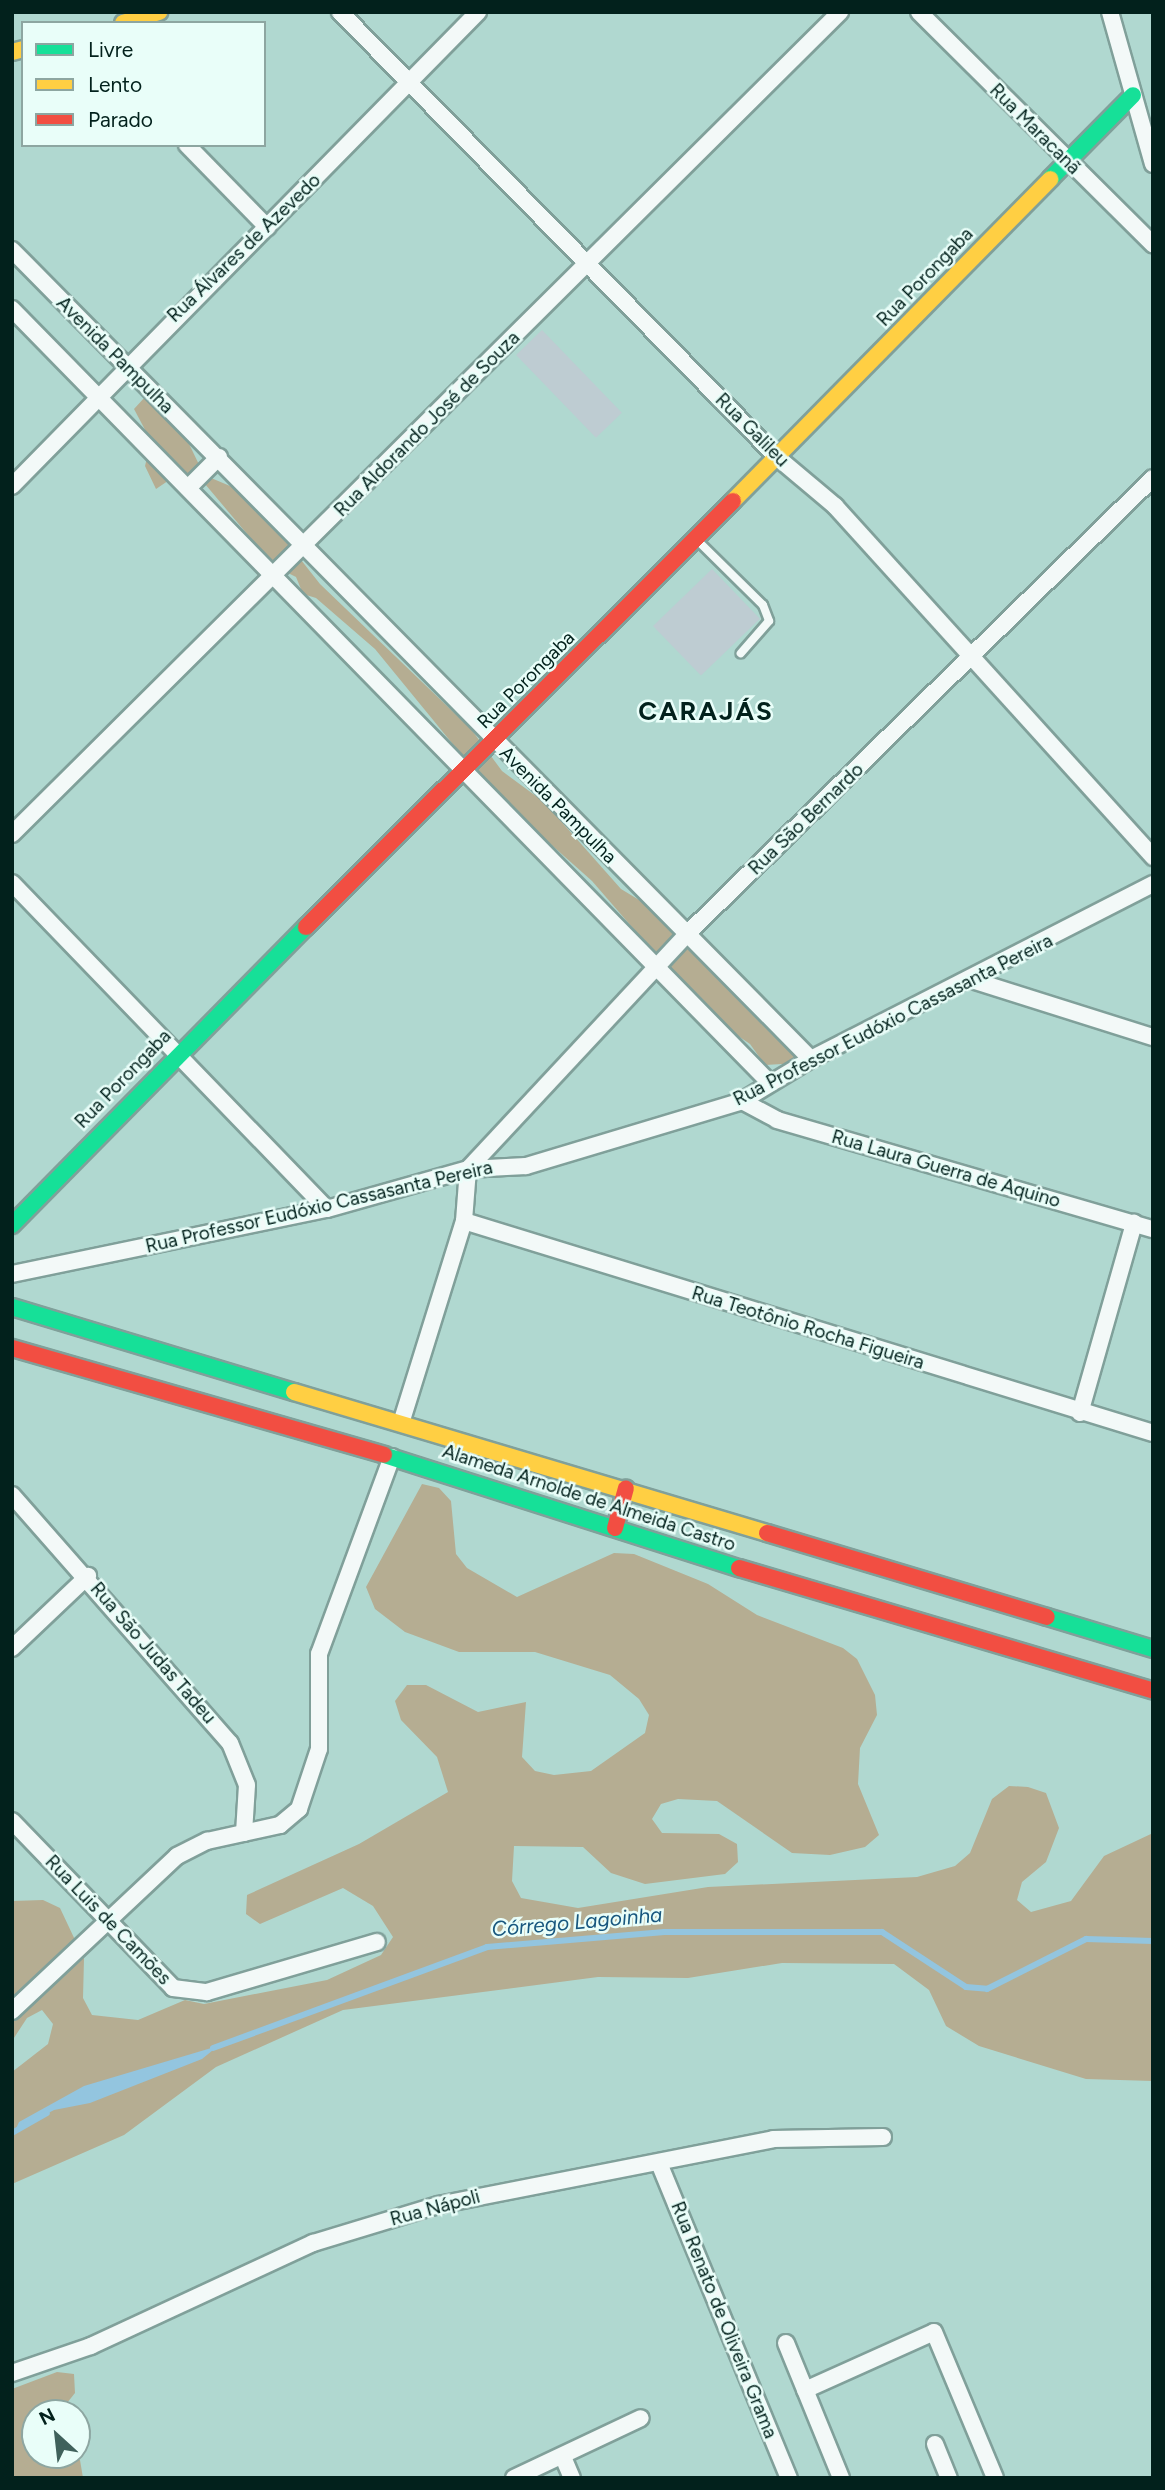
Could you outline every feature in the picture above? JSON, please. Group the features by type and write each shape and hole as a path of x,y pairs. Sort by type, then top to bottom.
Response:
{"main road":[{"path":"130,21 159,12"},
{"name":"Rua Porongaba","path":"12,1226 177,1052 468,770 1133,95"},
{"name":"Alameda Arnolde de Almeida Castro","path":"12,1307 402,1420 1153,1649"},
{"name":"Alameda Arnolde de Almeida Castro","path":"12,1348 392,1457 615,1528 1153,1691"},
{"path":"615,1528 626,1488"}],"street":[{"name":"Rua Galileu","path":"340,12 589,262 778,458 835,506 1153,858"},
{"name":"Rua Álvares de Azevedo","path":"12,486 97,393 267,228 478,12"},
{"name":"Rua Aldorando José de Souza","path":"12,834 840,12"},
{"name":"Rua Maracanã","path":"919,12 1067,162 1153,244"},
{"path":"1110,12 1153,164"},
{"path":"189,147 267,228"},
{"name":"Avenida Pampulha","path":"12,250 811,1059"},
{"name":"Avenida Pampulha","path":"12,309 190,485 770,1083"},
{"path":"190,485 219,457"},
{"name":"Rua São Bernardo","path":"468,1169 657,965 1153,478"},
{"path":"12,883 327,1209"},
{"name":"Rua Professor Eudóxio Cassasanta Pereira","path":"12,1274 327,1209 468,1169 526,1166 742,1101 811,1059 972,980 1153,884"},
{"path":"972,980 1153,1037"},
{"name":"Rua Laura Guerra de Aquino","path":"742,1101 777,1120 1153,1229"},
{"path":"402,1420 464,1221 468,1169"},
{"name":"Rua Teotônio Rocha Figueira","path":"464,1221 1080,1413 1153,1433"},
{"path":"1080,1413 1134,1223"},
{"path":"12,2011 177,1856 244,1832 280,1825 299,1809 319,1749 319,1654 392,1457"},
{"name":"Rua São Judas Tadeu","path":"12,1495 88,1576 230,1743 247,1785 244,1832"},
{"path":"12,1648 88,1576"},
{"name":"Rua Luis de Camões","path":"12,1821 173,1988 207,1993 377,1942"},
{"name":"Rua Nápoli","path":"12,2373 91,2346 313,2243 438,2205 773,2139 883,2137"},
{"name":"Rua Renato de Oliveira Grama","path":"659,2163 789,2478"},
{"path":"805,2390 934,2332 994,2478"},
{"path":"786,2343 841,2478"},
{"path":"514,2478 641,2418"},
{"path":"935,2444 949,2478"},
{"path":"563,2457 572,2478"}],"lane":[{"path":"696,539 763,605 769,621 741,653"}],"shaded area":[{"path":"145,397 180,425 204,475 249,494 320,584 471,729 502,771 544,802 621,889 654,909 797,1051 799,1063 765,1065 750,1044 710,1017 592,881 492,792 375,649 316,598 303,594 296,577 274,566 205,484 188,482 184,470 156,489 145,466 151,441 134,409"},
{"path":"422,1484 439,1488 451,1501 456,1554 467,1568 517,1597 614,1553 634,1554 708,1584 757,1615 843,1648 857,1659 875,1695 877,1715 860,1748 858,1784 879,1835 865,1847 830,1855 792,1853 717,1801 678,1799 661,1804 652,1819 662,1833 719,1834 737,1844 738,1862 725,1874 645,1884 611,1873 583,1847 514,1846 512,1881 521,1898 578,1908 708,1887 917,1877 955,1866 970,1853 992,1799 1009,1786 1028,1787 1046,1793 1059,1828 1046,1862 1022,1882 1017,1900 1031,1912 1071,1901 1104,1856 1153,1833 1153,2081 1086,2079 979,2046 946,2026 929,1990 894,1964 782,1963 688,1978 598,1977 343,2010 216,2067 124,2135 12,2184 12,2072 48,2044 53,2024 42,2010 27,2018 12,2041 12,1901 43,1900 60,1908 84,1959 83,1998 92,2015 138,2020 185,2000 204,2004 327,1980 381,1955 393,1937 373,1906 343,1888 260,1924 246,1914 247,1895 359,1844 448,1792 437,1757 401,1720 395,1701 407,1685 426,1685 478,1712 526,1702 522,1757 535,1771 554,1775 591,1771 645,1733 649,1715 639,1699 610,1675 535,1652 459,1652 405,1632 375,1609 366,1587"},
{"path":"57,2372 74,2374 75,2393 70,2399 21,2399 21,2469 82,2469 83,2478 12,2478 12,2389"}],"water":[{"path":"218,2046 202,2059 90,2103 54,2110 15,2131 19,2122 84,2086"}],"building":[{"path":"542,330 622,413 596,438 516,355"},
{"path":"712,569 760,619 701,676 653,626"}],"waterway":[{"name":"Córrego Lagoinha","path":"213,2048 487,1947 664,1932 882,1932 966,1987 987,1989 1086,1939 1153,1941"},
{"name":"Córrego Lagoinha","path":"12,2133 47,2113"}],"traffic: fast":[{"path":"1050,179 1133,95"},
{"path":"12,1225 306,927"},
{"path":"12,1307 294,1392"},
{"path":"384,1455 739,1568"},
{"path":"1047,1617 1153,1649"}],"traffic: slow":[{"path":"130,21 159,12"},
{"path":"12,52 21,50"},
{"path":"733,501 1050,179"},
{"path":"294,1392 767,1533"}],"traffic: jam":[{"path":"306,927 733,501"},
{"path":"12,1348 384,1455"},
{"path":"615,1528 626,1488"},
{"path":"767,1533 1047,1617"},
{"path":"739,1568 1153,1691"}],"district":[{"name":"CARAJÁS","path":"706,712"}]}
